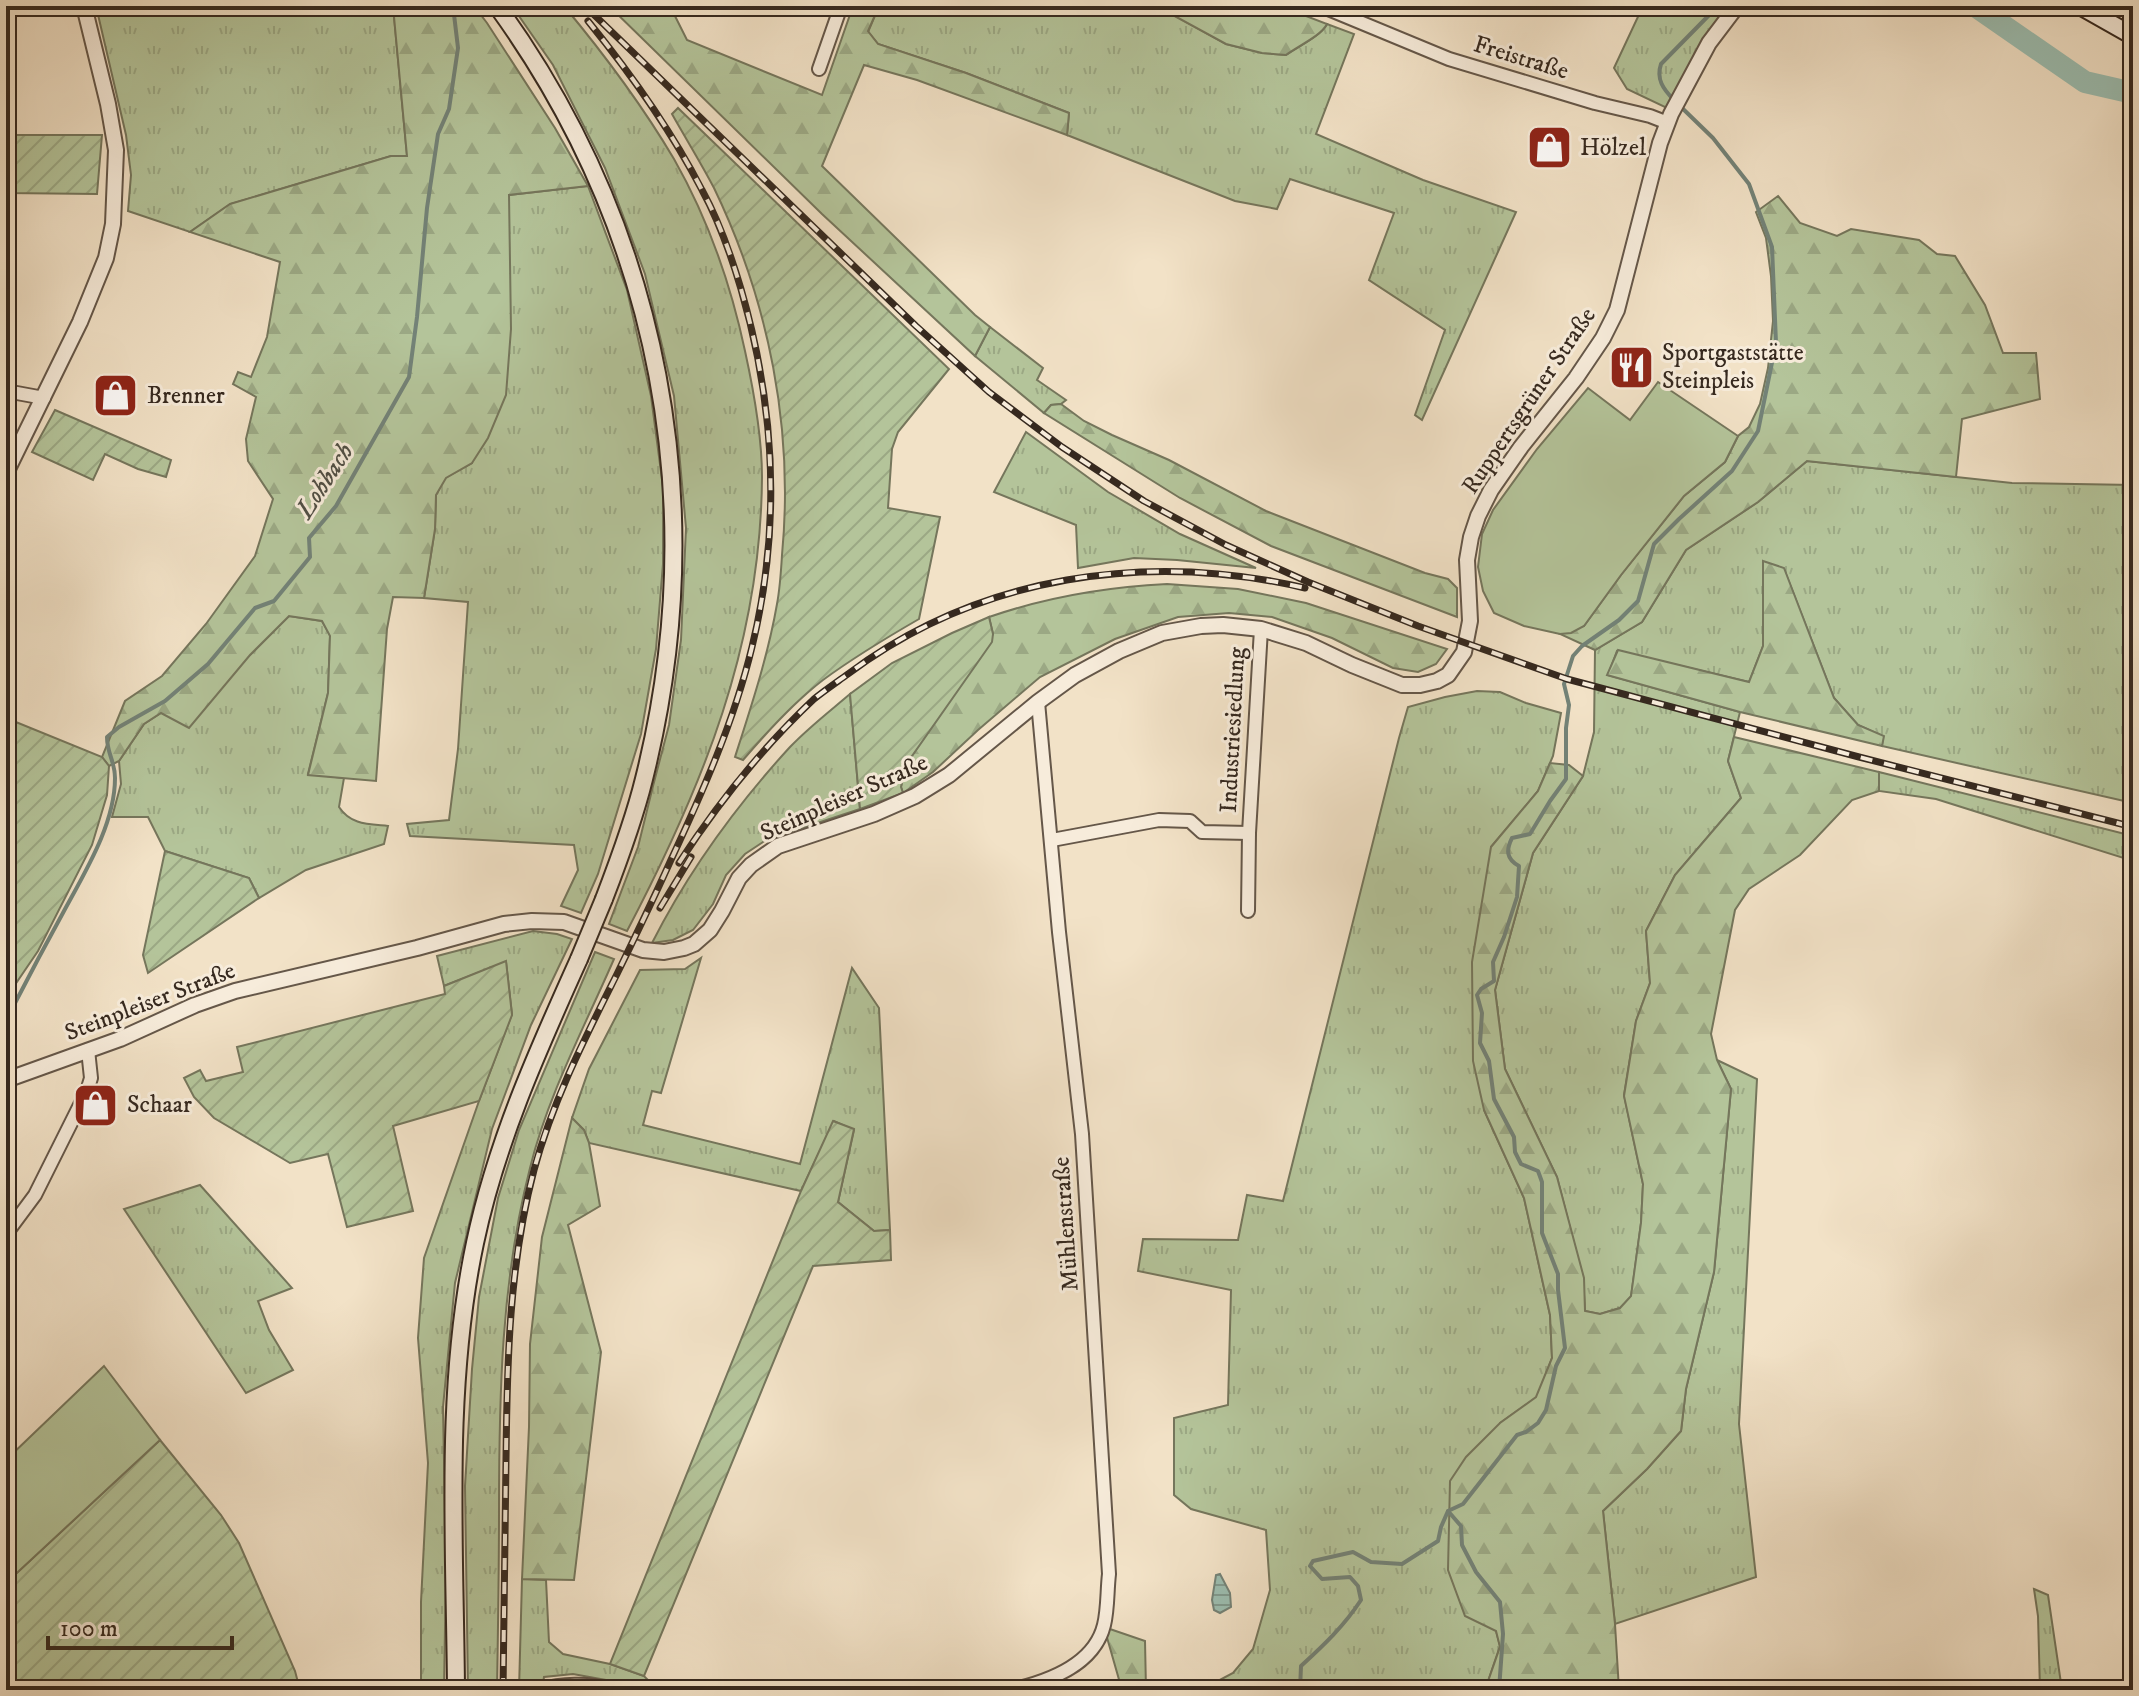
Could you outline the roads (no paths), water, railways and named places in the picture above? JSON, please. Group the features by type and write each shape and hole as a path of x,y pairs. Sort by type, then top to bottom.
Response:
{"main road":[{"path":"456,1690 454,1426 457,1361 475,1242 503,1140 526,1078 579,959 625,844 659,713 672,603 673,491 656,364 628,261 592,168 565,112 534,59 497,6"},
{"path":"2080,6 2133,36"}],"street":[{"path":"6,473 90,296 106,258 113,224 116,150 84,6"},
{"path":"819,69 841,6"},
{"name":"Freistraße","path":"1321,6 1449,59 1595,103 1670,119"},
{"name":"Ruppertsgrüner Straße","path":"1464,652 1470,621 1467,560 1478,516 1491,490 1521,447 1576,378 1603,338 1617,310 1660,143 1709,43 1737,6"},
{"path":"6,391 44,398"},
{"name":"Steinpleiser Straße","path":"6,1080 120,1039 195,1005 235,991 504,924 564,922 643,950 664,952 684,948 694,944 710,930 739,878 751,865 778,846 874,814 915,796 949,775 1075,675 1162,633 1223,625 1261,629 1306,643 1402,685 1437,681 1448,675 1464,652"},
{"name":"Industriesiedlung","path":"1248,911 1249,833 1261,629"},
{"name":"Mühlenstraße","path":"1011,1690 1038,1684 1072,1668 1091,1650 1104,1627 1109,1574 1082,1134 1059,932 1038,702"},
{"name":"Industriesiedlung","path":"1052,840 1159,820 1190,821 1202,832 1249,833"},
{"path":"6,1234 35,1195 87,1091 91,1078 88,1050"},
{"path":"542,1689 599,1686 611,1690"}],"waterway":[{"name":"Lohbach","path":"6,1011 14,1005 104,830 114,795 115,778 107,737 165,701 208,664 255,608 274,601 310,557 309,538 336,506 409,377 438,134 449,109 458,48 453,6"},
{"path":"1674,100 1662,84 1659,74 1661,64 1718,6"},
{"path":"1975,6 2085,82 2133,93"},
{"path":"1300,1690 1301,1666 1333,1635 1361,1600 1358,1586 1350,1577 1322,1579 1310,1566 1313,1561 1353,1552 1371,1562 1402,1564 1438,1541 1448,1511 1463,1504 1517,1435 1538,1423 1546,1410 1556,1366 1565,1348 1558,1274 1542,1233 1542,1182 1538,1171 1521,1164 1515,1152 1514,1137 1494,1099 1489,1061 1480,1043 1482,1013 1477,995 1494,981 1493,962 1517,897 1519,866 1509,857 1510,842 1512,838 1530,834 1566,779 1569,705 1564,684 1573,656 1638,601 1654,544 1732,471 1758,431 1776,343 1772,247 1749,184 1713,138 1680,106"},
{"path":"1448,1511 1461,1526 1462,1545 1476,1572 1500,1602 1503,1634 1499,1690"}],"railway":[{"path":"585,6 916,326 989,392 1062,447 1144,501 1226,545 1418,626 1567,679 2133,827"},
{"path":"503,1690 509,1350 514,1278 534,1170 560,1094 682,836 727,730 745,675 761,602 770,512 767,422 761,378 741,289 724,238 702,190 664,124 588,21"},
{"path":"679,863 742,777 814,699 899,640 953,614 1009,594 1067,580 1126,573 1186,572 1245,577 1305,588"},
{"path":"660,908 691,857"}],"place":[{"name":"Hölzel","path":"1549,148"},
{"name":"Sportgaststätte Steinpleis","path":"1631,367"},
{"name":"Brenner","path":"116,396"},
{"name":"Schaar","path":"96,1105"}]}
